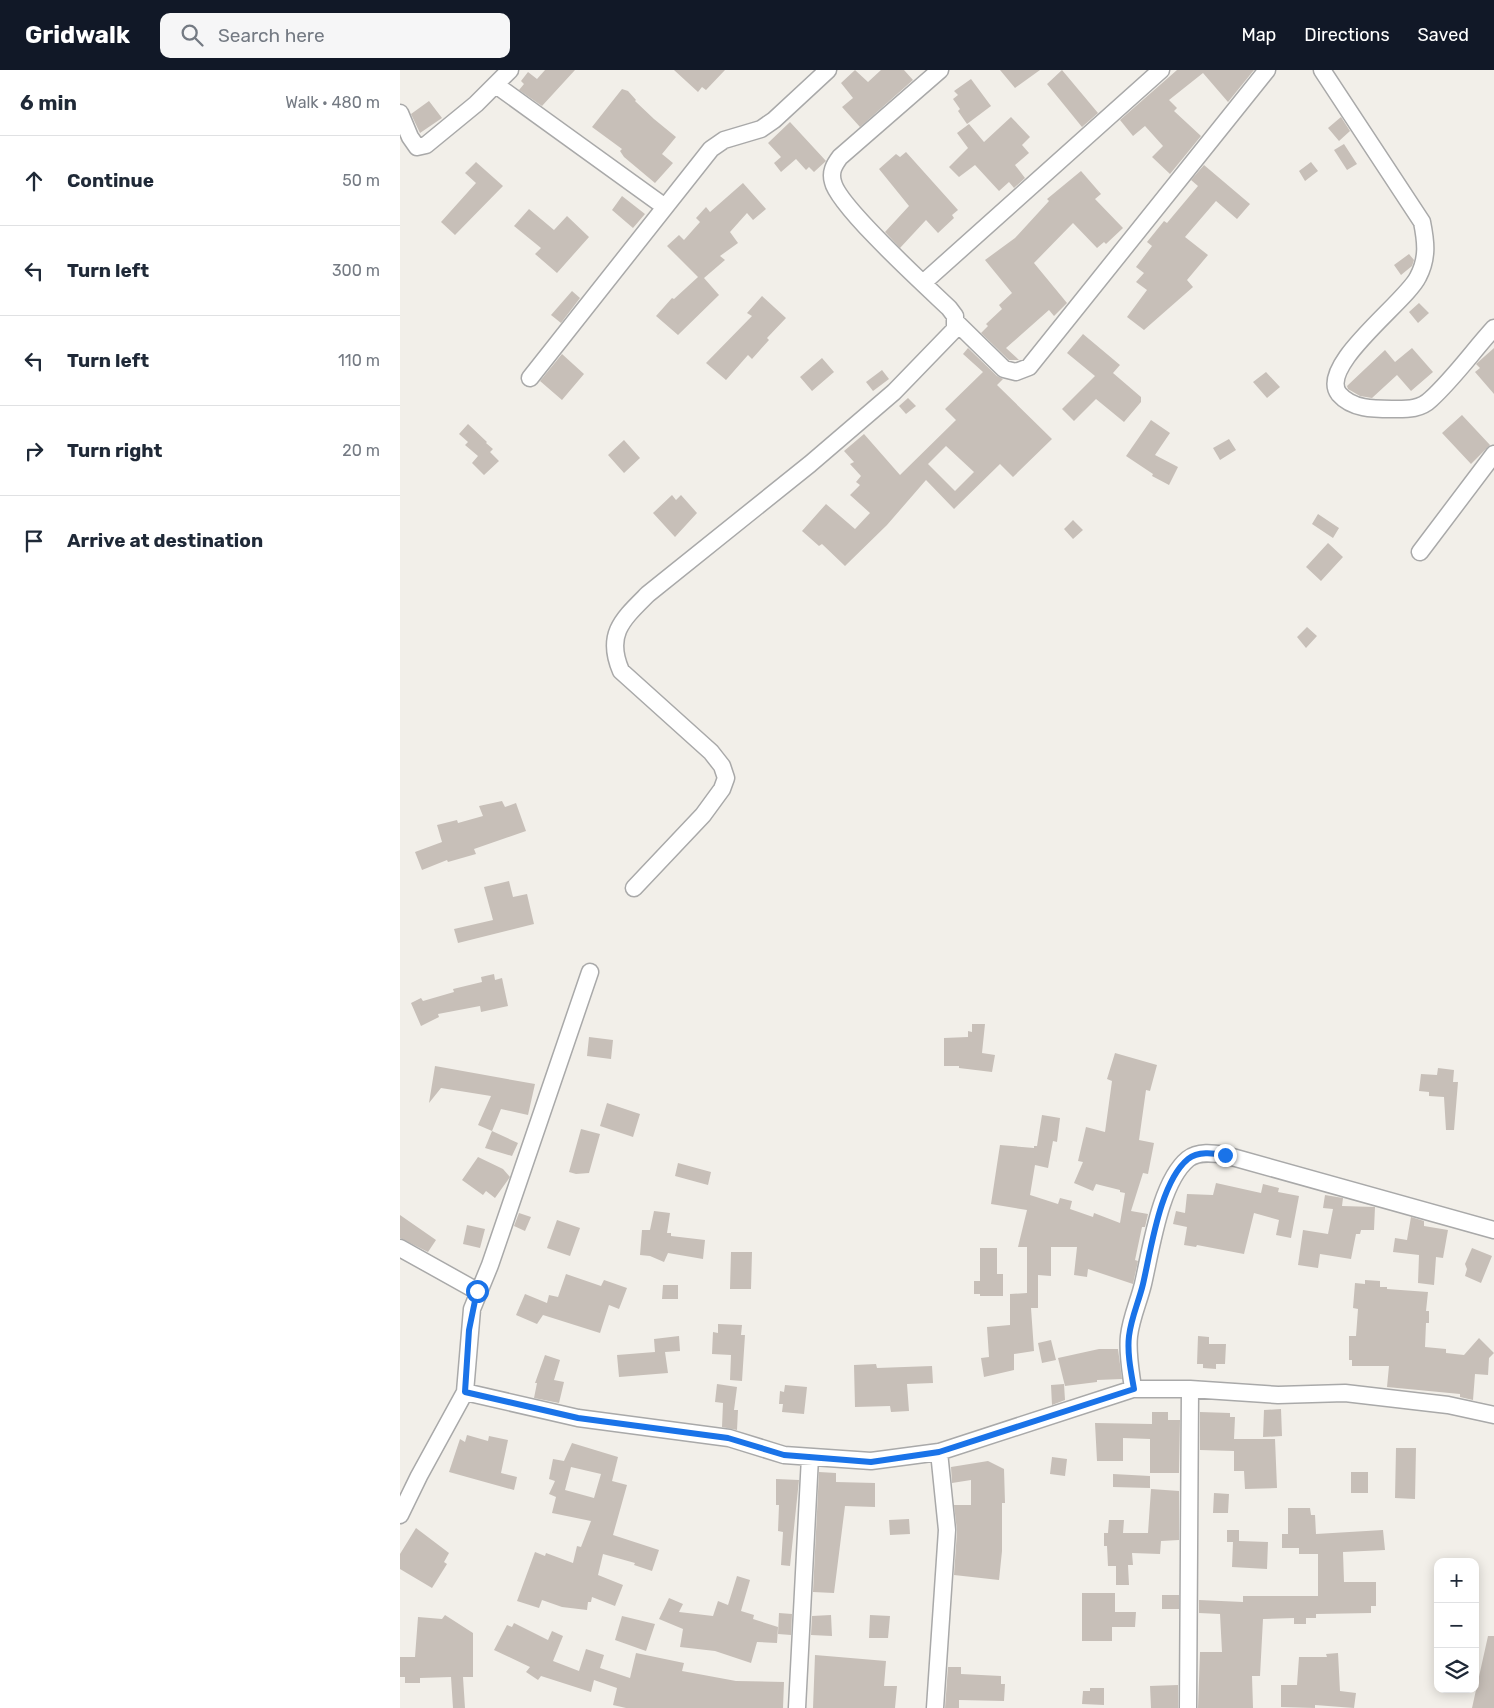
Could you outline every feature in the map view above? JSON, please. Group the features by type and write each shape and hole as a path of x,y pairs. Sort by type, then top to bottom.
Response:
{"street":[{"path":"400,112 410,137 417,147 426,145 496,85 510,70"},
{"path":"530,378 711,149 724,140 761,129 774,120 828,70"},
{"path":"940,70 840,157 833,166 833,183 852,212 949,308 957,323 1004,369 1016,372 1029,367 1267,70"},
{"path":"923,283 1161,70"},
{"path":"1322,70 1422,222 1426,242 1426,255 1417,280 1356,346 1339,369 1335,380 1336,390 1345,401 1357,406 1381,410 1416,408 1435,395 1494,328"},
{"path":"496,85 665,207"},
{"path":"634,888 703,815 722,789 726,778 722,766 711,752 621,670 614,656 613,643 619,629 628,614 648,594 810,464 894,392 952,333 957,323"},
{"path":"1420,552 1494,454"},
{"path":"401,1509 465,1392 469,1330 477,1291 490,1265 590,972"},
{"path":"1134,1389 1129,1358 1129,1336 1144,1282 1152,1239 1166,1196 1181,1167 1189,1158 1200,1154 1225,1155 1494,1230"},
{"path":"400,1248 477,1291"},
{"path":"465,1392 578,1418 728,1438 784,1455 871,1462 939,1452 1134,1389 1190,1389 1278,1395 1345,1393 1448,1405 1494,1415"},
{"path":"1188,1708 1190,1389"},
{"path":"935,1708 947,1530 939,1452"},
{"path":"797,1708 810,1457"}],"building":[{"path":"545,70 575,70 542,106 519,90 524,84 521,81 528,72 537,79"},
{"path":"674,70 725,70 706,90 702,87 698,92"},
{"path":"855,70 868,82 881,70 904,70 913,80 860,127 842,107 853,98 841,83"},
{"path":"1000,70 1040,70 1015,88"},
{"path":"1062,70 1098,113 1082,127 1047,84"},
{"path":"1177,70 1254,70 1228,102 1203,73 1169,100 1177,108 1174,111 1201,136 1170,174 1152,157 1163,146 1145,126 1133,136 1120,120"},
{"path":"971,79 991,106 967,124 958,111 960,109 953,99 958,95 954,91"},
{"path":"622,89 628,91 635,101 676,137 662,154 673,163 655,183 624,157 620,151 622,149 592,127"},
{"path":"429,101 442,118 420,133 411,114"},
{"path":"1011,117 1030,137 1022,145 1029,153 1015,165 1025,178 1014,188 1009,182 999,191 975,165 959,177 949,167 968,148 957,133 969,124 984,142"},
{"path":"1341,117 1350,131 1339,141 1328,128"},
{"path":"790,122 826,161 814,172 809,167 806,170 796,159 781,172 774,163 781,157 768,143"},
{"path":"1344,144 1357,164 1347,170 1334,150"},
{"path":"906,152 958,210 952,215 954,218 938,233 926,220 900,248 885,232 909,206 879,169 896,154 900,157"},
{"path":"476,162 503,186 455,235 441,222 476,183 465,173"},
{"path":"1311,162 1318,171 1305,181 1299,171"},
{"path":"1204,165 1250,204 1237,219 1216,201 1185,237 1208,255 1187,280 1193,287 1144,330 1127,317 1147,290 1136,282 1144,273 1136,267 1152,246 1147,242 1164,221 1167,223 1198,186 1191,180"},
{"path":"1081,171 1101,194 1095,199 1123,228 1106,244 1104,242 1097,248 1073,223 1034,263 1067,303 1054,316 1049,310 1006,348 1019,360 1009,360 981,333 988,326 986,324 1002,309 999,305 1012,293 985,260 1015,238 1049,201 1047,199"},
{"path":"743,183 766,209 753,220 747,213 730,232 738,243 720,256 725,260 704,278 719,295 678,335 656,316 672,298 674,299 698,277 667,246 679,235 684,240 700,222 696,218 706,207 710,212"},
{"path":"622,196 645,214 633,228 612,210"},
{"path":"529,209 554,230 567,216 589,237 557,273 535,254 541,248 514,226"},
{"path":"1409,254 1414,260 1412,266 1401,275 1394,265"},
{"path":"572,291 580,298 561,323 551,315"},
{"path":"762,296 786,318 767,338 769,340 752,359 748,355 726,380 706,363 752,316 747,313"},
{"path":"1419,303 1429,313 1418,323 1409,312"},
{"path":"1083,334 1120,365 1113,373 1141,397 1141,402 1124,422 1096,399 1074,421 1062,409 1095,376 1067,353"},
{"path":"968,348 997,376 1003,379 997,385 1052,439 1013,477 1000,464 954,509 926,480 887,525 845,566 822,544 819,546 802,531 826,504 855,529 870,513 850,495 860,485 856,482 861,476 850,464 854,462 844,451 864,434 900,475 956,420 945,409 983,372 963,354","holes":["946,446 974,472 955,491 928,464"]},
{"path":"1412,348 1433,372 1411,391 1397,375 1372,398 1360,396 1348,389 1347,386 1385,350 1395,362"},
{"path":"1494,348 1494,394 1475,372 1480,368 1476,364"},
{"path":"562,354 584,374 562,400 540,381"},
{"path":"822,358 834,372 812,391 800,377"},
{"path":"882,370 889,379 873,391 866,382"},
{"path":"1266,372 1280,387 1267,398 1253,382"},
{"path":"908,398 916,406 906,414 899,406"},
{"path":"1462,415 1490,445 1471,464 1442,433"},
{"path":"1151,420 1170,433 1155,455 1178,467 1169,485 1152,476 1153,474 1126,456"},
{"path":"468,424 493,449 490,452 499,461 484,475 472,463 478,456 465,445 468,442 459,434"},
{"path":"1229,439 1236,450 1220,460 1213,448"},
{"path":"624,440 640,458 624,473 608,455"},
{"path":"672,495 676,500 681,495 697,513 675,537 653,513"},
{"path":"1318,514 1339,528 1333,538 1312,524"},
{"path":"1073,520 1083,530 1073,539 1064,529"},
{"path":"1328,543 1343,557 1321,581 1306,567"},
{"path":"1307,627 1317,636 1306,648 1297,637"},
{"path":"502,801 505,807 516,803 526,831 474,849 476,854 448,862 447,860 422,870 415,852 442,842 437,825 457,820 458,823 483,816 479,806"},
{"path":"509,881 513,897 527,894 534,924 458,943 454,929 493,920 484,887"},
{"path":"494,974 495,980 502,978 508,1006 481,1012 480,1006 438,1014 439,1017 421,1026 411,1003 421,998 423,1001 454,992 453,989 482,982 481,977"},
{"path":"972,1024 985,1024 982,1053 995,1055 992,1072 959,1068 959,1066 944,1066 944,1038 968,1037 968,1031 972,1032"},
{"path":"589,1037 613,1040 611,1059 587,1056"},
{"path":"1115,1053 1157,1065 1150,1091 1146,1090 1139,1140 1154,1143 1148,1174 1143,1173 1131,1211 1148,1214 1145,1227 1142,1227 1135,1260 1138,1261 1133,1284 1088,1269 1087,1277 1074,1275 1077,1247 1051,1247 1051,1276 1038,1275 1038,1308 1031,1308 1034,1351 1014,1354 1014,1370 984,1377 981,1358 989,1357 987,1327 1010,1325 1010,1294 1027,1293 1027,1247 1018,1247 1027,1210 991,1204 1000,1145 1034,1148 1034,1146 1037,1146 1042,1115 1060,1118 1057,1142 1053,1141 1048,1168 1035,1165 1030,1195 1058,1204 1060,1198 1072,1201 1070,1209 1093,1217 1094,1213 1120,1223 1125,1193 1096,1184 1093,1191 1074,1183 1083,1162 1078,1161 1086,1127 1105,1132 1112,1081 1107,1079"},
{"path":"435,1066 535,1084 528,1115 501,1109 492,1131 478,1125 491,1096 441,1088 429,1103"},
{"path":"1438,1068 1454,1070 1453,1082 1458,1082 1454,1130 1446,1130 1444,1097 1429,1096 1429,1092 1419,1091 1421,1074 1437,1075"},
{"path":"607,1103 640,1114 633,1137 600,1126"},
{"path":"581,1129 600,1134 589,1173 576,1174 569,1172"},
{"path":"492,1131 518,1143 512,1156 485,1148"},
{"path":"478,1157 503,1169 510,1177 495,1198 486,1191 483,1195 462,1180"},
{"path":"678,1163 711,1172 708,1185 675,1176"},
{"path":"1216,1183 1261,1193 1263,1184 1279,1188 1278,1192 1299,1196 1291,1238 1276,1235 1279,1220 1254,1213 1244,1254 1197,1245 1196,1247 1184,1245 1187,1227 1173,1224 1176,1211 1185,1213 1187,1194 1213,1195"},
{"path":"1325,1195 1343,1198 1342,1206 1375,1207 1374,1230 1361,1230 1360,1234 1356,1234 1351,1259 1320,1254 1318,1268 1298,1265 1303,1230 1328,1234 1333,1209 1323,1208"},
{"path":"654,1211 670,1213 667,1233 671,1233 671,1236 705,1240 703,1259 668,1253 664,1262 650,1256 640,1255 642,1230 650,1230"},
{"path":"519,1213 531,1217 525,1231 514,1226"},
{"path":"400,1215 436,1240 428,1252 400,1238"},
{"path":"1411,1217 1424,1221 1424,1226 1448,1230 1443,1258 1436,1257 1434,1285 1418,1283 1419,1255 1393,1252 1395,1238 1407,1240"},
{"path":"557,1220 580,1228 570,1256 547,1248"},
{"path":"467,1225 485,1229 480,1248 463,1244"},
{"path":"980,1248 997,1248 997,1274 1003,1274 1003,1296 980,1296 980,1294 974,1294 974,1281 980,1281"},
{"path":"1472,1248 1492,1256 1481,1283 1465,1276 1467,1269 1465,1264"},
{"path":"731,1252 752,1252 751,1289 730,1289"},
{"path":"566,1274 601,1286 604,1280 627,1288 619,1309 609,1305 600,1333 543,1315 537,1324 516,1315 525,1294 547,1303 549,1295 558,1297"},
{"path":"1365,1280 1380,1281 1380,1287 1387,1287 1387,1289 1428,1292 1426,1311 1429,1311 1429,1323 1426,1323 1425,1347 1446,1349 1446,1353 1464,1355 1479,1338 1494,1353 1489,1358 1488,1375 1475,1374 1473,1400 1460,1397 1460,1394 1387,1387 1389,1366 1352,1366 1352,1360 1349,1360 1349,1336 1356,1336 1358,1309 1353,1308 1355,1283 1365,1284"},
{"path":"663,1285 678,1285 678,1299 662,1299"},
{"path":"718,1324 742,1325 741,1335 745,1335 742,1381 730,1380 731,1355 712,1354 713,1332 718,1333"},
{"path":"679,1336 680,1351 665,1352 668,1373 619,1377 617,1355 655,1352 654,1339"},
{"path":"1198,1336 1209,1337 1209,1344 1226,1344 1225,1364 1216,1364 1216,1369 1203,1368 1203,1364 1197,1364"},
{"path":"1051,1340 1056,1360 1042,1363 1038,1343"},
{"path":"1099,1349 1118,1349 1122,1379 1097,1380 1097,1382 1065,1386 1058,1358"},
{"path":"545,1355 560,1360 554,1380 564,1382 559,1403 534,1398 537,1383 535,1383"},
{"path":"876,1364 877,1368 932,1366 933,1383 907,1384 909,1411 891,1412 890,1406 855,1407 854,1365"},
{"path":"717,1384 737,1387 734,1410 738,1410 737,1430 722,1427 723,1403 715,1402"},
{"path":"1064,1384 1065,1400 1052,1405 1051,1385"},
{"path":"785,1385 807,1387 804,1414 782,1412 783,1404 779,1404 780,1391 784,1392"},
{"path":"1281,1409 1282,1436 1263,1437 1264,1410"},
{"path":"1152,1412 1168,1412 1168,1420 1180,1420 1179,1473 1150,1473 1150,1439 1123,1438 1123,1461 1097,1461 1095,1423 1152,1424"},
{"path":"1200,1412 1230,1413 1230,1417 1235,1417 1234,1439 1275,1439 1277,1488 1245,1489 1244,1471 1234,1471 1234,1451 1200,1450"},
{"path":"467,1435 488,1441 489,1436 508,1440 501,1473 517,1477 514,1490 449,1472 460,1439 465,1442"},
{"path":"572,1443 618,1457 612,1481 627,1485 613,1535 659,1550 652,1571 634,1565 635,1563 603,1554 598,1575 623,1585 615,1606 592,1597 591,1602 588,1602 587,1610 562,1607 542,1600 539,1608 517,1601 535,1552 545,1556 546,1553 573,1563 577,1546 581,1547 591,1521 552,1513 556,1497 549,1494 555,1481 549,1479 553,1459 564,1461","holes":["571,1467 601,1474 594,1498 565,1490"]},
{"path":"1396,1448 1416,1448 1415,1499 1395,1498"},
{"path":"1052,1457 1067,1459 1065,1476 1050,1474"},
{"path":"988,1461 1004,1469 1005,1503 1002,1503 1002,1551 999,1580 954,1575 957,1531 954,1505 971,1505 971,1480 952,1483 951,1467"},
{"path":"819,1472 836,1473 836,1482 875,1483 875,1507 845,1506 834,1593 813,1592"},
{"path":"1351,1472 1368,1472 1368,1493 1351,1493"},
{"path":"1113,1474 1150,1476 1150,1488 1113,1487"},
{"path":"776,1479 799,1480 790,1566 781,1565 783,1532 778,1531 779,1505 776,1505"},
{"path":"1151,1489 1179,1491 1179,1540 1161,1541 1160,1554 1132,1553 1133,1565 1128,1565 1129,1585 1116,1585 1116,1566 1108,1566 1107,1546 1104,1546 1104,1533 1108,1533 1109,1520 1124,1520 1123,1533 1148,1533"},
{"path":"1214,1493 1229,1494 1228,1513 1213,1513"},
{"path":"1288,1508 1310,1508 1311,1515 1315,1515 1316,1534 1383,1530 1385,1550 1343,1552 1344,1582 1376,1582 1376,1606 1371,1606 1371,1613 1316,1614 1316,1618 1306,1618 1306,1624 1294,1624 1294,1618 1263,1619 1260,1676 1252,1676 1253,1708 1198,1708 1200,1652 1222,1652 1220,1614 1199,1613 1199,1600 1243,1602 1243,1596 1318,1596 1318,1554 1299,1554 1299,1548 1282,1548 1282,1534 1288,1534"},
{"path":"909,1519 910,1534 890,1535 889,1520"},
{"path":"416,1528 449,1553 444,1562 447,1564 432,1588 400,1569 400,1554"},
{"path":"1227,1530 1239,1530 1239,1541 1268,1542 1267,1569 1232,1567 1233,1542 1227,1542"},
{"path":"737,1576 750,1580 741,1611 754,1615 753,1619 778,1627 777,1643 757,1642 751,1663 715,1651 680,1647 683,1629 659,1619 669,1598 683,1604 679,1612 713,1616 718,1601 728,1605"},
{"path":"1082,1593 1115,1593 1115,1612 1136,1612 1135,1627 1112,1627 1112,1641 1082,1641"},
{"path":"1162,1595 1179,1595 1179,1609 1162,1609"},
{"path":"779,1613 792,1614 791,1635 778,1634"},
{"path":"445,1615 473,1633 473,1677 463,1677 465,1708 453,1708 451,1677 420,1678 420,1683 405,1683 405,1677 400,1677 400,1657 415,1657 418,1617 442,1619"},
{"path":"831,1615 832,1636 811,1635 812,1616"},
{"path":"870,1615 890,1616 888,1638 869,1638"},
{"path":"622,1616 655,1624 646,1651 615,1640"},
{"path":"514,1623 548,1640 552,1631 563,1636 553,1661 579,1671 586,1649 604,1655 600,1668 630,1678 636,1653 684,1663 682,1671 736,1681 784,1682 783,1708 626,1708 613,1705 617,1688 594,1680 591,1692 541,1676 538,1680 526,1672 530,1667 494,1650 507,1625 512,1627"},
{"path":"1488,1636 1494,1636 1494,1708 1472,1708 1475,1693 1479,1693 1479,1676"},
{"path":"1338,1653 1340,1691 1356,1693 1354,1708 1315,1705 1315,1708 1281,1707 1281,1685 1297,1685 1299,1657 1327,1657 1326,1654"},
{"path":"815,1655 886,1661 884,1686 897,1686 895,1708 813,1708"},
{"path":"948,1667 961,1667 961,1674 1001,1676 1001,1684 1005,1684 1004,1701 959,1700 959,1708 945,1708"},
{"path":"1178,1685 1178,1708 1151,1708 1150,1686"},
{"path":"1090,1688 1104,1688 1104,1705 1082,1704 1083,1691 1090,1691"}],"route":[{"path":"477,1291 469,1330 465,1392 578,1418 728,1438 784,1455 871,1462 939,1452 1045,1416 1134,1389 1129,1358 1129,1336 1144,1282 1152,1239 1166,1196 1181,1167 1189,1158 1200,1154 1213,1153 1225,1155"}]}
